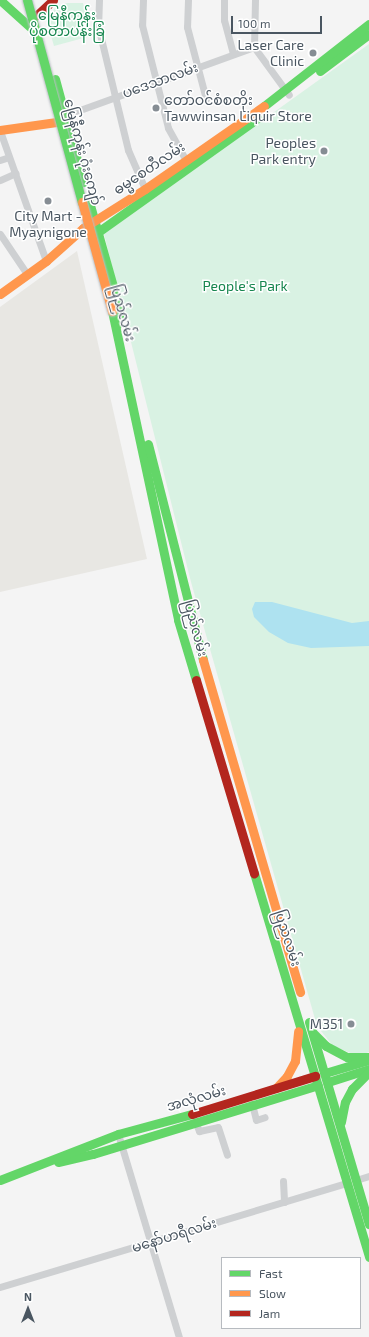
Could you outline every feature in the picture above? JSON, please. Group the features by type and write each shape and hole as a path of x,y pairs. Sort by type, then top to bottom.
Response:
{"main road":[{"path":"0,0 30,27"},
{"name":"ပြည်လမ်း","path":"22,0 56,122 82,233 107,315 116,326 190,617 311,1031 340,1124 369,1257"},
{"name":"မြေနီကုန်း ဂုံးကျော်","path":"27,0 116,326"},
{"name":"ပြည်လမ်း","path":"33,0 120,311 116,326 178,620 298,1015 316,1080 352,1182 369,1224"},
{"path":"37,15 53,0"},
{"name":"ဓမ္မစေတီလမ်း","path":"82,233 94,221 145,189 287,93 369,24"},
{"name":"ဓမ္မစေတီလမ်း","path":"82,233 98,232 369,34"},
{"path":"0,130 56,122"},
{"path":"0,294 82,233"},
{"path":"276,1088 287,1076 295,1061 298,1015"},
{"path":"311,1031 338,1053 357,1059 369,1059"},
{"name":"အလုံလမ်း","path":"34,1168 121,1145 252,1104 326,1077 369,1059"},
{"name":"အလုံလမ်း","path":"326,1077 369,1069"},
{"path":"340,1124 345,1102 352,1089 369,1072"},
{"name":"အလုံလမ်း","path":"0,1180 118,1134 276,1088 316,1080"}],"street":[{"path":"99,0 98,26 128,150 145,189"},
{"path":"143,0 142,26 168,128 186,160"},
{"path":"188,0 187,27 196,67 206,99"},
{"path":"224,0 224,20 233,54"},
{"path":"255,0 254,47 287,93"},
{"name":"ပဒေသာလမ်း","path":"66,116 116,96 254,47"},
{"path":"0,130 46,261"},
{"path":"0,160 9,158"},
{"path":"0,180 16,173"},
{"path":"0,234 27,274"},
{"path":"252,1104 256,1120 265,1117"},
{"path":"195,1121 199,1131 218,1127 227,1155"},
{"path":"118,1134 152,1241 179,1337"},
{"name":"မနော်ဟရီလမ်း","path":"0,1287 369,1176"},
{"path":"284,1181 284,1202"}],"shaded area":[{"path":"77,251 147,559 0,592 0,307"}],"green space":[{"name":"မြေနီကုန်း ပိုစတာပန်းခြံ","path":"67,3 83,3 91,36 54,46 46,19 56,7"},
{"name":"People's Park","path":"369,44 369,1052 358,1056 333,1046 317,1026 191,582 104,234"}],"water":[{"path":"255,602 272,602 352,623 369,621 369,646 311,648 288,643 269,632 254,617 252,609"}],"traffic: fast":[{"path":"0,0 30,27"},
{"path":"27,0 82,202"},
{"path":"264,106 369,24"},
{"path":"320,71 369,34"},
{"path":"55,79 83,182"},
{"path":"90,234 98,232 258,118"},
{"path":"88,198 120,311 117,325"},
{"path":"112,311 178,620 196,680"},
{"path":"148,444 203,660"},
{"path":"254,873 369,1257"},
{"path":"309,1022 369,1224"},
{"path":"313,1033 326,1046 347,1057 369,1057"},
{"path":"325,1073 369,1060"},
{"path":"328,1082 369,1069"},
{"path":"341,1122 345,1102 352,1089 369,1072"},
{"path":"58,1162 93,1154 318,1085"},
{"path":"0,1180 118,1134 192,1114"}],"traffic: slow":[{"path":"0,294 46,261 83,228 145,189 264,106"},
{"path":"0,130 56,122"},
{"path":"82,202 112,311"},
{"path":"203,660 300,992"},
{"path":"276,1088 287,1076 295,1061 298,1031"}],"traffic: jam":[{"path":"37,15 53,0"},
{"path":"196,680 254,873"},
{"path":"192,1114 315,1076"}],"place":[{"name":"Laser Care Clinic","path":"313,53"},
{"name":"တော်ဝင်စံစတိုး Tawwinsan Liquir Store","path":"156,108"},
{"name":"Peoples Park entry","path":"324,151"},
{"name":"City Mart - Myaynigone","path":"48,201"},
{"name":"M351","path":"351,1024"}]}
